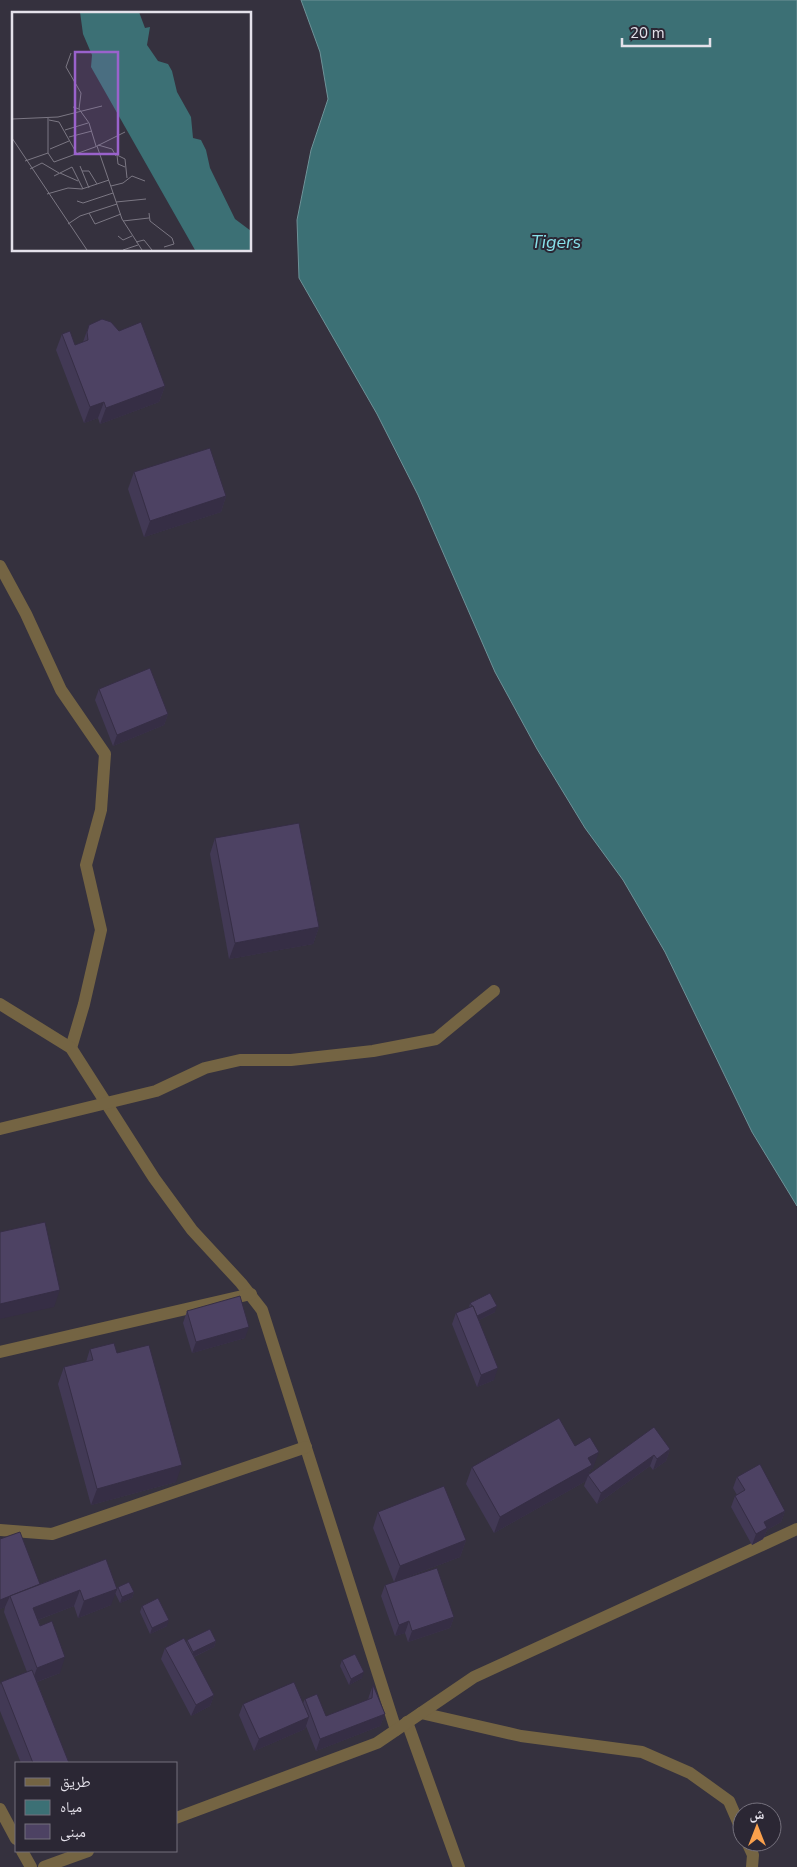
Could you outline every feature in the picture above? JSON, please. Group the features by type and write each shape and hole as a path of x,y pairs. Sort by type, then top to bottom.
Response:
{"street":[{"path":"0,566 26,614 61,690 105,754 101,810 86,865 101,930 84,1004 71,1048"},
{"path":"0,1129 156,1091 205,1068 240,1060 292,1060 373,1051 436,1039 494,991"},
{"path":"0,1004 71,1048 154,1178 192,1230 250,1294 262,1310 396,1730"},
{"path":"0,1352 250,1294"},
{"path":"0,1530 52,1534 306,1448"},
{"path":"178,1817 377,1743 474,1678 797,1529"},
{"path":"421,1712 521,1736 642,1752 690,1773 728,1801 732,1810"},
{"path":"407,1722 459,1867"},
{"path":"0,1809 15,1837"},
{"path":"23,1852 31,1867"},
{"path":"44,1867 85,1852"},
{"path":"752,1852 752,1867"}],"water":[{"name":"Tigers","path":"301,0 797,0 797,1206 752,1132 665,952 623,880 585,828 537,749 495,672 418,495 377,414 299,278 297,220 311,150 328,99 320,52"}],"building":[{"path":"102,319 111,322 119,331 141,322 165,386 106,408 104,402 90,407 62,334 70,331 75,345 88,340 87,332 89,325"},
{"path":"210,448 226,496 150,521 134,472"},
{"path":"150,668 168,714 117,735 99,689"},
{"path":"299,823 319,927 235,943 215,838"},
{"path":"45,1222 60,1290 0,1304 0,1232"},
{"path":"490,1293 497,1306 477,1316 470,1303"},
{"path":"240,1296 249,1327 196,1342 187,1311"},
{"path":"473,1306 498,1368 481,1375 456,1313"},
{"path":"114,1343 117,1353 149,1345 182,1465 97,1489 64,1367 93,1360 90,1349"},
{"path":"559,1418 575,1446 590,1437 599,1452 588,1458 592,1465 500,1517 472,1467"},
{"path":"654,1427 670,1449 657,1459 654,1455 601,1493 588,1475"},
{"path":"760,1464 785,1511 764,1522 767,1528 756,1534 735,1496 745,1490 737,1477"},
{"path":"444,1486 466,1540 400,1566 378,1512"},
{"path":"20,1532 40,1584 0,1600 0,1539"},
{"path":"106,1559 117,1589 84,1601 80,1590 33,1608 40,1626 52,1621 65,1657 37,1668 10,1596"},
{"path":"437,1568 454,1617 412,1631 409,1621 399,1625 385,1585"},
{"path":"129,1582 134,1592 122,1597 118,1587"},
{"path":"158,1598 169,1620 152,1628 142,1606"},
{"path":"210,1629 216,1641 193,1652 187,1640"},
{"path":"184,1638 214,1695 196,1705 165,1648"},
{"path":"355,1654 364,1672 351,1679 342,1660"},
{"path":"32,1670 69,1762 33,1762 1,1682"},
{"path":"294,1682 309,1717 259,1739 243,1704"},
{"path":"373,1685 385,1714 320,1739 305,1699 317,1694 326,1716 372,1698"}]}
